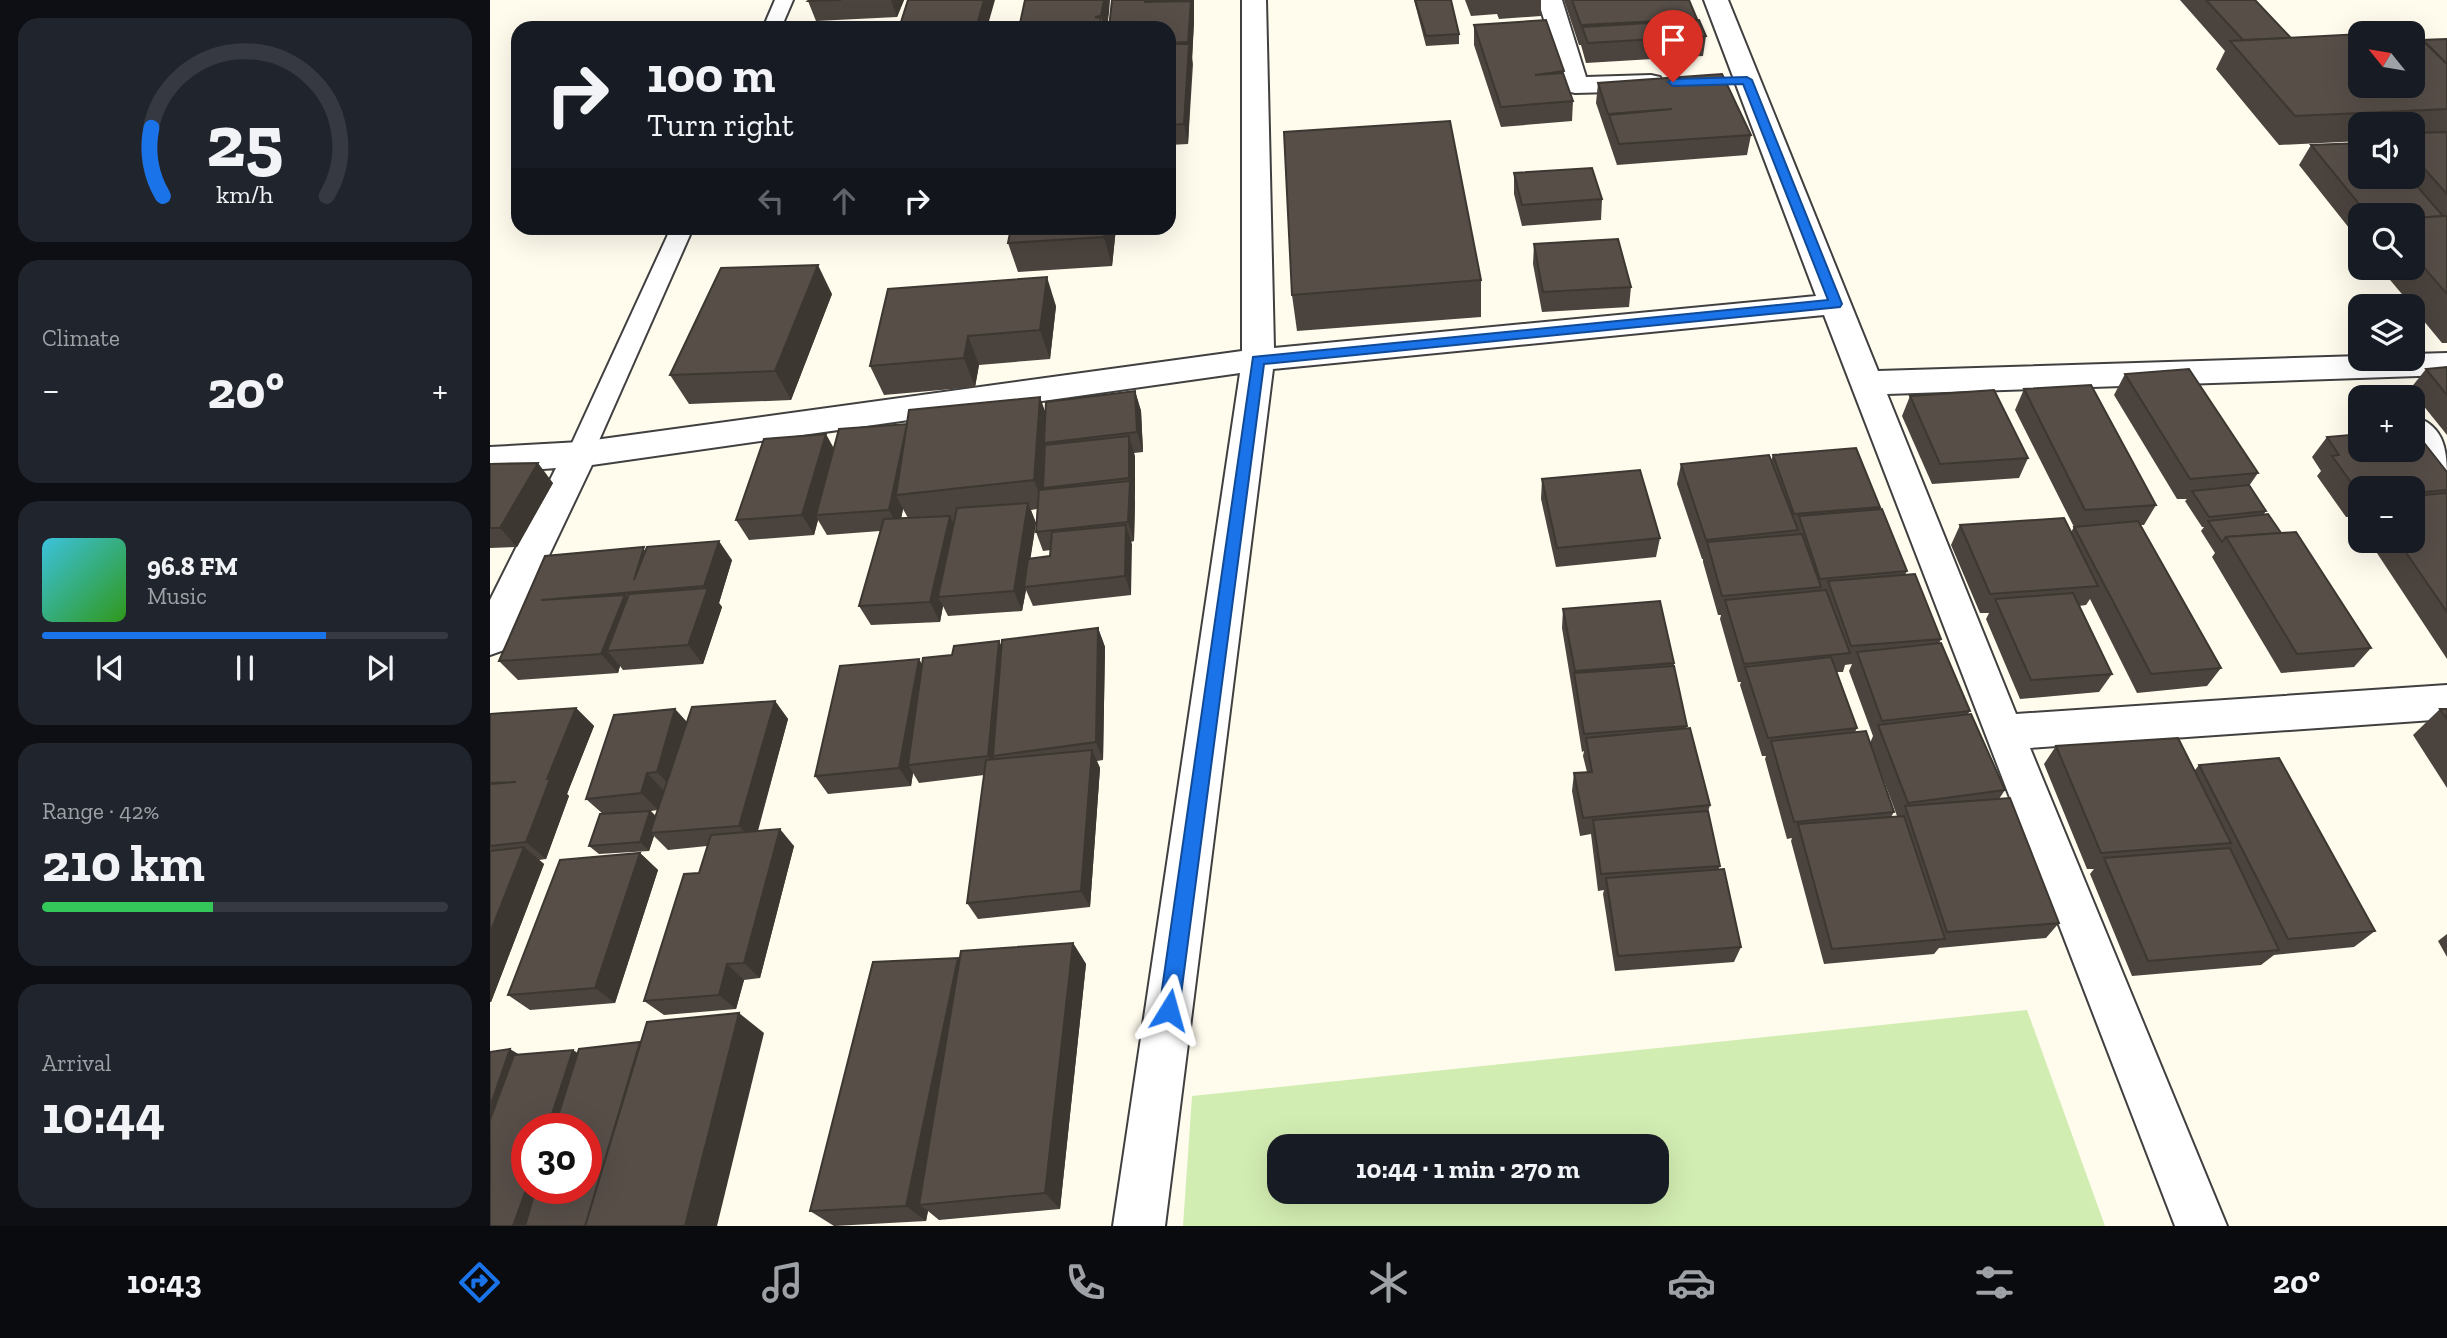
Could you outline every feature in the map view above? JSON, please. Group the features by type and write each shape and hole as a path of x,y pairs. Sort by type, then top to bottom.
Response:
{"street":[{"path":"1139,1226 1258,360 1254,0"},
{"path":"1550,0 1575,85 1681,82"},
{"path":"1716,0 1734,81 1836,304 2003,732 2201,1226"},
{"path":"490,460 580,454 1258,360 1836,304"},
{"path":"2425,365 2447,364"},
{"path":"1867,383 2348,368"},
{"path":"2368,371 2379,385"},
{"path":"2425,443 2447,471"},
{"path":"490,638 580,454"},
{"path":"2003,732 2447,702"}],"lane":[{"path":"775,21 785,0"},
{"path":"580,454 679,235"}],"green space":[{"path":"2027,1010 2105,1226 1183,1226 1192,1096"}],"building":[{"path":"908,0 984,0 978,21 901,21"},
{"path":"1025,0 1104,0 1101,16 1095,17 1101,18 1100,21 1020,21"},
{"path":"1112,0 1191,1 1188,42 1176,43 1176,21 1110,21"},
{"path":"1415,0 1451,0 1459,34 1426,36"},
{"path":"1572,0 1689,0 1697,19 1581,25"},
{"path":"2206,0 2255,0 2291,38 2243,40"},
{"path":"1546,20 1564,71 1535,75 1563,73 1573,101 1501,107 1474,25"},
{"path":"1699,20 1706,36 1588,43 1582,27"},
{"path":"2348,35 2348,98 2426,98 2426,44 2447,64 2447,109 2295,116 2230,41"},
{"path":"2447,39 2447,64 2426,43 2426,40"},
{"path":"1176,44 1189,44 1184,124 1176,125"},
{"path":"1722,74 1751,135 1619,144 1609,115 1672,109 1608,114 1598,83"},
{"path":"1450,121 1481,280 1292,295 1284,132"},
{"path":"2447,132 2447,194 2425,169 2425,133"},
{"path":"2348,144 2348,189 2419,189 2443,216 2425,217 2425,203 2358,203 2311,145"},
{"path":"1592,168 1602,199 1522,205 1514,173"},
{"path":"2447,216 2447,294 2425,269 2425,217"},
{"path":"1010,235 1104,235 1104,237 1008,243"},
{"path":"1618,239 1631,287 1543,292 1534,244"},
{"path":"818,265 775,371 670,375 721,268"},
{"path":"1047,277 1040,330 968,336 964,358 870,366 888,289"},
{"path":"2447,367 2447,395 2426,369"},
{"path":"2189,369 2258,473 2190,479 2125,374"},
{"path":"2091,385 2156,505 2085,510 2024,389"},
{"path":"1994,390 2028,458 1940,464 1910,396"},
{"path":"1135,391 1137,432 1044,443 1046,402"},
{"path":"1040,397 1034,480 896,495 909,410"},
{"path":"907,424 889,510 816,515 839,429"},
{"path":"826,434 802,515 736,520 764,439"},
{"path":"2348,435 2348,462 2425,462 2425,444 2447,472 2447,490 2425,492 2425,476 2348,478 2332,456 2339,455 2327,437"},
{"path":"1129,436 1129,478 1043,488 1045,445"},
{"path":"1856,448 1880,507 1794,514 1773,455"},
{"path":"1769,455 1798,530 1706,540 1681,464"},
{"path":"538,463 500,528 490,528 490,464"},
{"path":"1640,470 1660,538 1557,548 1542,479"},
{"path":"1130,481 1128,522 1036,532 1039,490"},
{"path":"2249,485 2266,511 2209,517 2192,491"},
{"path":"2447,493 2447,612 2406,553 2425,553 2425,495"},
{"path":"1028,503 1014,591 938,597 957,508"},
{"path":"1882,509 1907,571 1820,579 1799,516"},
{"path":"2268,514 2281,533 2226,537 2222,542 2208,521"},
{"path":"950,516 930,602 859,606 884,519"},
{"path":"2064,518 2098,586 1990,594 1960,525"},
{"path":"2138,521 2221,668 2151,674 2074,527"},
{"path":"1126,525 1125,576 1024,587 1028,559 1050,556 1052,532"},
{"path":"2296,532 2371,648 2297,654 2226,537"},
{"path":"1802,534 1821,587 1722,596 1707,542"},
{"path":"719,541 704,586 541,600 625,595 601,654 499,661 545,556 644,547 634,580 647,547"},
{"path":"1915,574 1941,639 1851,646 1828,581"},
{"path":"708,588 688,645 607,651 629,594"},
{"path":"1826,590 1850,653 1744,664 1725,600"},
{"path":"2073,593 2112,674 2031,680 1995,599"},
{"path":"1660,601 1674,663 1575,671 1563,609"},
{"path":"1098,628 1096,742 993,756 1002,640"},
{"path":"999,641 988,756 908,765 923,658 952,655 954,646"},
{"path":"1941,643 1970,711 1882,721 1857,652"},
{"path":"1831,657 1857,728 1768,738 1745,667"},
{"path":"919,659 899,768 815,776 840,666"},
{"path":"1674,666 1687,726 1584,734 1574,673"},
{"path":"775,701 739,826 650,833 692,707"},
{"path":"576,708 547,779 550,779 526,842 490,846 490,784 516,782 490,783 490,714"},
{"path":"675,709 657,772 647,773 641,793 586,799 614,715"},
{"path":"2440,709 2447,709 2447,719"},
{"path":"1971,714 2005,790 1908,803 1878,725"},
{"path":"1690,728 1710,805 1583,818 1574,773 1592,772 1586,738"},
{"path":"1866,731 1894,812 1794,822 1771,741"},
{"path":"2178,738 2231,843 2101,853 2056,746"},
{"path":"1092,750 1081,891 967,903 986,760"},
{"path":"2279,758 2375,931 2288,939 2199,765"},
{"path":"2010,798 2059,923 1947,932 1905,806"},
{"path":"650,811 640,842 589,846 600,814"},
{"path":"1708,811 1720,866 1601,874 1593,820"},
{"path":"1904,816 1945,939 1832,949 1798,824"},
{"path":"780,829 744,963 727,964 719,995 644,1001 684,874 699,873 711,835"},
{"path":"524,847 490,933 490,851"},
{"path":"2230,848 2279,950 2148,961 2104,858"},
{"path":"640,853 595,988 508,995 560,860"},
{"path":"1724,869 1741,947 1618,956 1606,878"},
{"path":"1073,943 1045,1193 919,1205 961,951"},
{"path":"958,958 906,1206 810,1211 873,962"},
{"path":"739,1013 685,1226 585,1226 592,1204 602,1204 602,1170 647,1022"},
{"path":"640,1042 602,1169 602,1113 559,1113 579,1049"},
{"path":"510,1049 490,1107 490,1052"},
{"path":"573,1050 552,1113 511,1113 511,1204 521,1204 513,1226 490,1226 490,1120 514,1055"},
{"path":"531,1204 592,1204 585,1226 525,1226"}],"route":[{"path":"1169,1010 1258,360 1836,304 1747,80 1673,82"}]}
